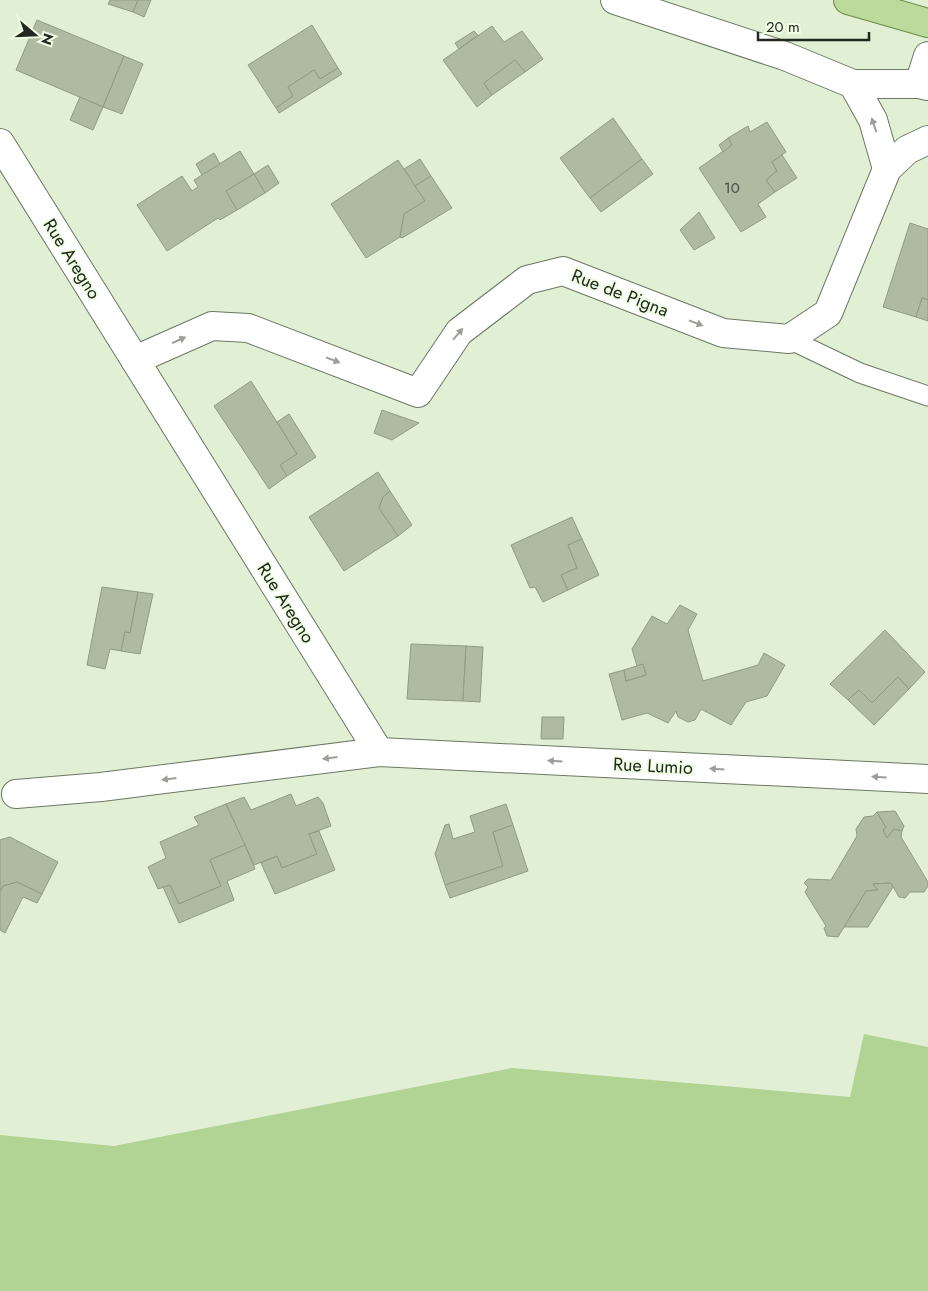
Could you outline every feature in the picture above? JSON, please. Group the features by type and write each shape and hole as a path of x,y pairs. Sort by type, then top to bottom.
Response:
{"main road":[{"path":"848,0 928,23"}],"street":[{"path":"615,0 785,56 853,84 924,85 928,56"},
{"path":"853,84 873,120 887,169"},
{"path":"789,339 828,313 887,169 907,150 928,140"},
{"name":"Rue Aregno","path":"0,143 379,752"},
{"name":"Rue de Pigna","path":"135,360 212,326 248,328 418,393 459,332 527,280 563,271 723,333 789,339"},
{"path":"16,794 101,788 379,752"},
{"name":"Rue Lumio","path":"379,752 928,779"}],"lane":[{"path":"789,339 860,373 928,396"}],"green space":[{"path":"864,1034 928,1047 928,1291 0,1291 0,1135 114,1146 512,1068 850,1097"}],"building":[{"path":"110,0 138,0 133,12 108,4"},
{"path":"138,0 151,0 144,17 133,12"},
{"path":"37,20 124,56 103,107 16,70"},
{"path":"312,25 338,68 320,79 314,70 288,87 293,96 276,108 248,65"},
{"path":"492,26 504,42 522,31 543,59 525,72 515,60 484,83 492,95 477,107 443,60"},
{"path":"474,31 478,35 459,49 455,43"},
{"path":"124,56 143,64 122,114 103,107"},
{"path":"515,60 525,72 492,95 484,83"},
{"path":"338,68 342,74 279,113 276,108 293,96 288,87 314,70 320,79"},
{"path":"80,97 103,107 93,130 70,120"},
{"path":"613,118 642,159 590,198 560,158"},
{"path":"767,122 786,152 772,162 777,171 766,180 775,192 758,204 766,217 741,232 699,168 732,145 728,138 748,126 750,132"},
{"path":"728,138 732,145 723,152 719,145"},
{"path":"240,151 254,174 226,191 237,210 220,220 218,218 167,251 137,205 182,176 192,191 198,187 194,180"},
{"path":"214,153 220,164 202,175 196,164"},
{"path":"782,155 797,178 775,192 766,180 777,171 772,162"},
{"path":"420,159 431,176 415,186 404,169"},
{"path":"642,159 653,174 601,212 590,198"},
{"path":"398,160 425,201 404,214 400,237 366,258 331,204"},
{"path":"268,165 279,183 265,193 254,174"},
{"path":"254,174 265,193 237,210 226,191"},
{"path":"431,176 452,208 402,238 400,237 404,214 425,201 415,186"},
{"path":"699,212 715,238 694,250 680,230"},
{"path":"910,223 928,229 928,300 922,298 916,317 883,307"},
{"path":"922,298 928,300 928,321 916,317"},
{"path":"251,381 297,454 280,465 287,476 269,489 214,406"},
{"path":"382,410 419,423 392,440 374,433"},
{"path":"289,414 316,457 287,476 280,465 297,454 277,422"},
{"path":"378,472 390,491 383,497 379,508 398,536 344,571 309,517"},
{"path":"390,491 412,525 398,536 379,508 383,497"},
{"path":"572,517 582,539 568,545 577,568 561,575 568,590 543,602 535,587 530,588 511,545"},
{"path":"582,539 599,575 568,590 561,575 577,568 568,545"},
{"path":"102,587 138,592 130,633 125,632 121,651 110,649 105,669 87,665"},
{"path":"138,592 153,594 140,654 121,651 125,632 130,633"},
{"path":"680,605 697,614 688,630 703,681 758,665 764,653 785,665 767,696 746,702 731,725 701,709 695,720 688,722 678,717 676,711 668,723 647,713 622,720 609,674 624,670 626,681 646,675 643,664 637,666 632,649 652,616 667,624"},
{"path":"885,630 925,672 909,689 898,677 872,703 859,690 848,700 830,684"},
{"path":"411,644 466,646 463,701 407,699"},
{"path":"466,646 483,647 480,702 463,701"},
{"path":"643,664 646,675 626,681 624,670"},
{"path":"898,677 909,689 874,725 848,700 859,690 872,703"},
{"path":"542,717 564,717 563,739 541,739"},
{"path":"291,794 296,806 318,797 323,803 331,826 309,834 317,854 282,868 277,856 254,865 226,804 244,797 251,810"},
{"path":"226,804 245,845 210,860 221,886 179,904 170,885 158,889 148,867 166,858 160,842 199,825 194,817"},
{"path":"506,804 513,825 493,832 503,866 445,885 435,854 445,825 449,824 453,839 475,832 470,816"},
{"path":"895,811 904,826 902,831 894,829 887,838 883,830 886,828 877,812"},
{"path":"877,812 886,828 883,830 887,838 894,829 902,831 901,837 928,882 928,886 924,892 910,892 905,898 899,897 891,883 873,884 878,890 866,891 838,937 827,936 824,928 826,926 805,892 808,887 804,883 808,879 831,880 857,836 856,829 864,817 873,816"},
{"path":"513,825 528,871 450,898 445,885 503,866 493,832"},
{"path":"319,831 335,870 275,894 261,863 277,856 282,868 317,854 309,834"},
{"path":"10,837 58,862 42,894 17,882 3,886 0,892 0,840"},
{"path":"245,845 255,869 227,881 234,900 179,923 163,887 170,885 179,904 221,886 210,860"},
{"path":"17,882 42,894 37,903 23,897 5,933 0,930 0,892 3,886"},
{"path":"891,883 893,887 868,927 844,927 866,891 878,890 873,884"}]}
